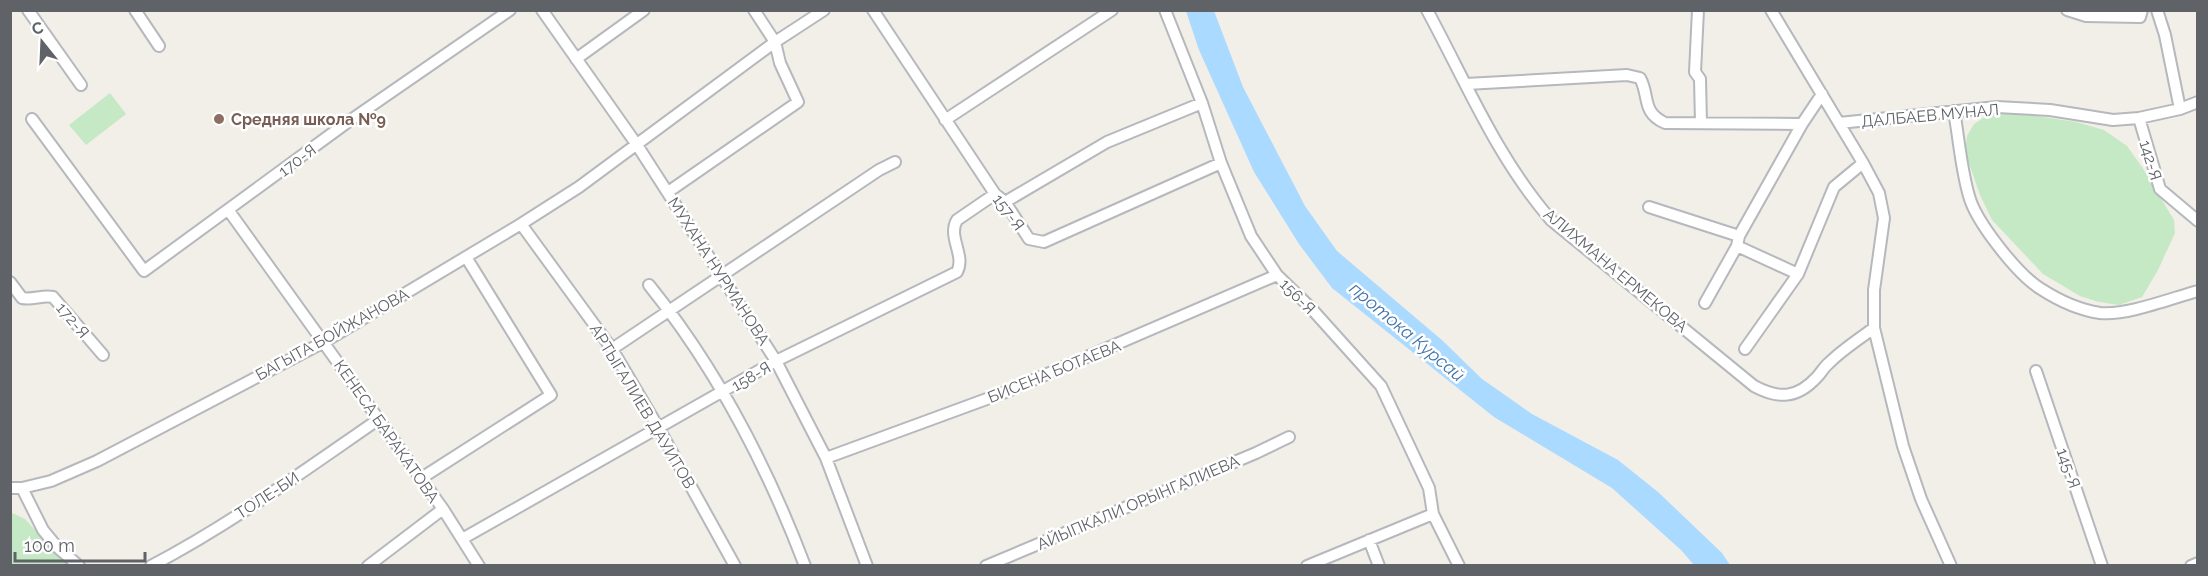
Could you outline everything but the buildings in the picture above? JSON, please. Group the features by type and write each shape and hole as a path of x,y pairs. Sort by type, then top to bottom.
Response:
{"street":[{"path":"28,10 81,85"},
{"path":"135,10 159,46"},
{"name":"170-Я","path":"32,119 144,271 345,124 510,10"},
{"name":"МУХАНА НУРМАНОВА","path":"542,10 637,145 776,361 826,458 867,566"},
{"path":"576,59 644,10"},
{"path":"668,192 798,102 780,63 775,42 754,10"},
{"name":"157-Я","path":"873,10 995,194 1005,202 1029,239 1035,242 1044,242 1221,163"},
{"path":"945,120 1112,10"},
{"name":"156-Я","path":"1165,10 1202,103 1221,163 1251,236 1277,275 1310,307 1381,386 1429,488 1433,514 1459,566"},
{"name":"АЛИХМАНА ЕРМЕКОВА","path":"1427,10 1512,169 1551,220 1754,386 1767,393 1788,396 1803,389 1828,363 1874,328"},
{"path":"1698,10 1695,72 1700,79 1701,123"},
{"path":"1771,10 1863,163 1879,194 1884,218 1874,290 1874,328 1903,446 1921,499 1951,566"},
{"path":"2067,10 2086,15 2140,17 2142,10"},
{"path":"2157,10 2169,52 2180,109"},
{"name":"БАГЫТА БОЙЖАНОВА","path":"16,488 51,481 97,461 324,342 579,187 775,42 820,12"},
{"path":"1466,84 1627,75 1640,78 1649,111 1656,119 1665,123 1802,124"},
{"path":"1705,303 1802,124 1822,94"},
{"name":"ДАЛБАЕВ МУНАЛ","path":"1839,123 1997,107 2050,110 2113,120 2139,118 2180,109 2198,102"},
{"path":"1005,202 1107,142 1202,103"},
{"path":"1954,111 1969,198 1985,227 2010,261 2039,288 2069,304 2101,313 2131,310 2198,291"},
{"name":"142-Я","path":"2139,118 2160,189 2198,221"},
{"path":"612,349 879,170 895,162"},
{"path":"1745,349 1798,274 1834,187 1863,163"},
{"name":"158-Я","path":"462,539 776,361 957,272 960,262 953,226 957,220 995,194"},
{"path":"1650,207 1738,241 1798,274"},
{"name":"КЕНЕСА БАРАКАТОВА","path":"229,211 443,508 479,566"},
{"name":"АРТЫГАЛИЕВ ДАУИТОВ","path":"521,224 612,349 735,566"},
{"path":"420,479 551,395 466,257"},
{"name":"БИСЕНА БОТАЕВА","path":"826,458 1003,393 1277,275"},
{"name":"172-Я","path":"10,282 22,298 31,300 46,296 53,297 103,355"},
{"path":"649,285 670,311 723,392 784,511 805,566"},
{"name":"145-Я","path":"2036,371 2102,566"},
{"name":"ТОЛЕ-БИ","path":"151,566 273,492 379,419"},
{"name":"АЙЫПКАЛИ ОРЫНГАЛИЕВА","path":"986,566 1289,437"},
{"path":"16,488 43,530 57,547 79,566"},
{"path":"368,566 443,508"},
{"path":"1307,566 1433,514"},
{"path":"1369,540 1379,566"},
{"path":"2191,566 2198,563"}],"green space":[{"path":"110,93 126,114 86,145 69,125"},
{"path":"2010,112 2076,122 2104,130 2127,146 2142,167 2174,220 2175,233 2158,270 2142,297 2119,305 2080,296 2043,274 1992,220 1980,195 1965,152 1967,136 1974,124 1988,115"},
{"path":"10,512 25,519 47,543 75,565 11,565"}],"water":[{"name":"протока Курсай","path":"1186,11 1214,11 1243,87 1305,206 1337,251 1443,341 1482,379 1532,414 1618,460 1658,492 1722,553 1730,565 1694,565 1681,550 1612,488 1494,417 1332,288 1299,244 1254,172 1199,50"}],"place":[{"name":"Средняя школа №9","path":"219,119"}]}
